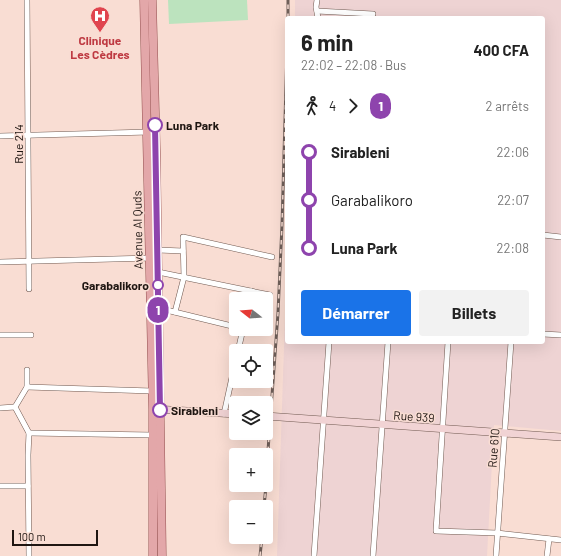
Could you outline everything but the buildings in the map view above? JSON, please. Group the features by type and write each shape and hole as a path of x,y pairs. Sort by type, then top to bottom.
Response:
{"main road":[{"name":"Avenue Al Quds","path":"144,0 151,132 155,256 152,391 156,410 152,435 154,556"},
{"name":"Avenue Al Quds","path":"151,132 152,0"},
{"name":"Avenue Al Quds","path":"155,256 158,272 156,410 162,556"},
{"path":"156,410 229,414"},
{"name":"Rue 939","path":"273,417 561,437"}],"street":[{"name":"Rue 214","path":"27,0 29,289"},
{"path":"317,0 318,16"},
{"path":"317,11 352,16 373,14"},
{"path":"0,136 151,132"},
{"path":"545,235 561,237"},
{"path":"175,312 184,277 183,237 272,257"},
{"path":"0,262 155,256 183,251"},
{"path":"158,272 256,292"},
{"path":"158,308 229,325"},
{"path":"545,334 561,335"},
{"path":"0,335 31,335"},
{"path":"314,556 329,344"},
{"path":"373,556 388,344"},
{"path":"448,344 436,531 497,533 561,540"},
{"name":"Rue 610","path":"496,556 511,344"},
{"path":"15,407 27,387 27,370"},
{"path":"27,387 152,391"},
{"path":"224,414 230,388"},
{"path":"0,408 15,407"},
{"path":"15,407 29,433 29,556"},
{"path":"29,433 152,435"},
{"path":"0,486 28,486"},
{"path":"547,556 549,539"}],"shaded area":[{"path":"295,0 561,0 561,431 494,425 487,556 277,556 285,317 285,344 545,344 545,16 295,16"}],"green space":[{"path":"168,0 247,0 248,20 169,24"}],"railway":[{"path":"288,0 288,16"},
{"path":"268,448 278,313 285,120"},
{"path":"265,492 265,500"},
{"path":"260,556 261,544"}],"bus line":[{"name":"1","path":"155,125 160,410"}],"place":[{"name":"Clinique Les Cèdres","path":"100,33"},
{"name":"Luna Park","path":"155,125"},
{"name":"Garabalikoro","path":"158,285"},
{"name":"Sirableni","path":"160,410"}]}
